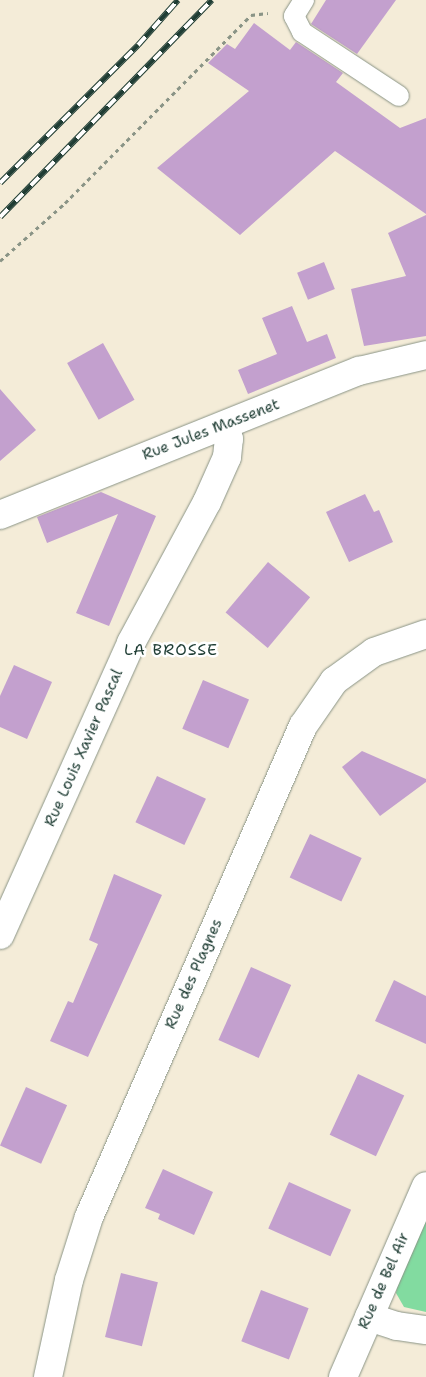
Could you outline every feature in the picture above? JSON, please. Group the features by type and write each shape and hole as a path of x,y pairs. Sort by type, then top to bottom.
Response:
{"street":[{"name":"Rue Jules Massenet","path":"0,516 359,371 426,355"},
{"name":"Rue Louis Xavier Pascal","path":"0,935 131,643 207,502 228,457 229,439 224,427"},
{"name":"Rue des Plagnes","path":"48,1377 69,1280 89,1217 303,726 334,681 374,652 426,634"},
{"name":"Rue de Bel Air","path":"343,1377 426,1186"},
{"path":"369,1317 397,1326 426,1330"}],"lane":[{"path":"299,8 302,32 399,96"}],"path":[{"path":"0,261 65,203 251,15 299,8"}],"green space":[{"path":"426,1219 426,1312 404,1307 396,1293 398,1279"}],"building":[{"path":"326,0 396,0 357,54 311,24"},
{"path":"254,23 290,50 296,42 343,73 336,82 400,128 426,118 426,214 335,151 240,235 157,168 249,91 208,63 227,44 235,49"},
{"path":"426,215 426,336 364,346 351,289 406,276 388,233"},
{"path":"324,262 335,289 308,300 297,273"},
{"path":"292,306 307,342 327,334 336,358 248,394 238,370 277,354 262,318"},
{"path":"103,343 135,400 99,420 67,363"},
{"path":"0,389 36,430 0,461"},
{"path":"101,492 156,516 109,626 76,613 118,514 47,543 37,517"},
{"path":"365,494 374,512 379,510 393,542 349,562 326,512"},
{"path":"268,562 310,597 268,648 226,613"},
{"path":"14,665 52,682 27,739 0,727 0,696"},
{"path":"203,680 249,700 228,748 182,729"},
{"path":"362,751 426,779 426,782 380,816 342,767"},
{"path":"157,776 206,799 184,845 135,822"},
{"path":"310,834 362,858 341,902 290,878"},
{"path":"114,874 162,895 88,1057 50,1041 68,1001 73,1003 98,944 89,940"},
{"path":"251,967 291,985 259,1058 218,1040"},
{"path":"394,980 426,996 426,1044 375,1021"},
{"path":"358,1074 404,1096 376,1156 330,1135"},
{"path":"26,1087 67,1105 41,1164 0,1145"},
{"path":"163,1169 213,1192 194,1235 158,1219 160,1214 145,1208"},
{"path":"289,1182 351,1210 330,1256 268,1229"},
{"path":"121,1273 158,1282 142,1346 105,1337"},
{"path":"261,1290 309,1308 289,1360 241,1341"}],"railway":[{"path":"0,183 138,45 178,0"},
{"path":"0,217 212,0"}],"district":[{"name":"LA BROSSE","path":"171,650"}]}
